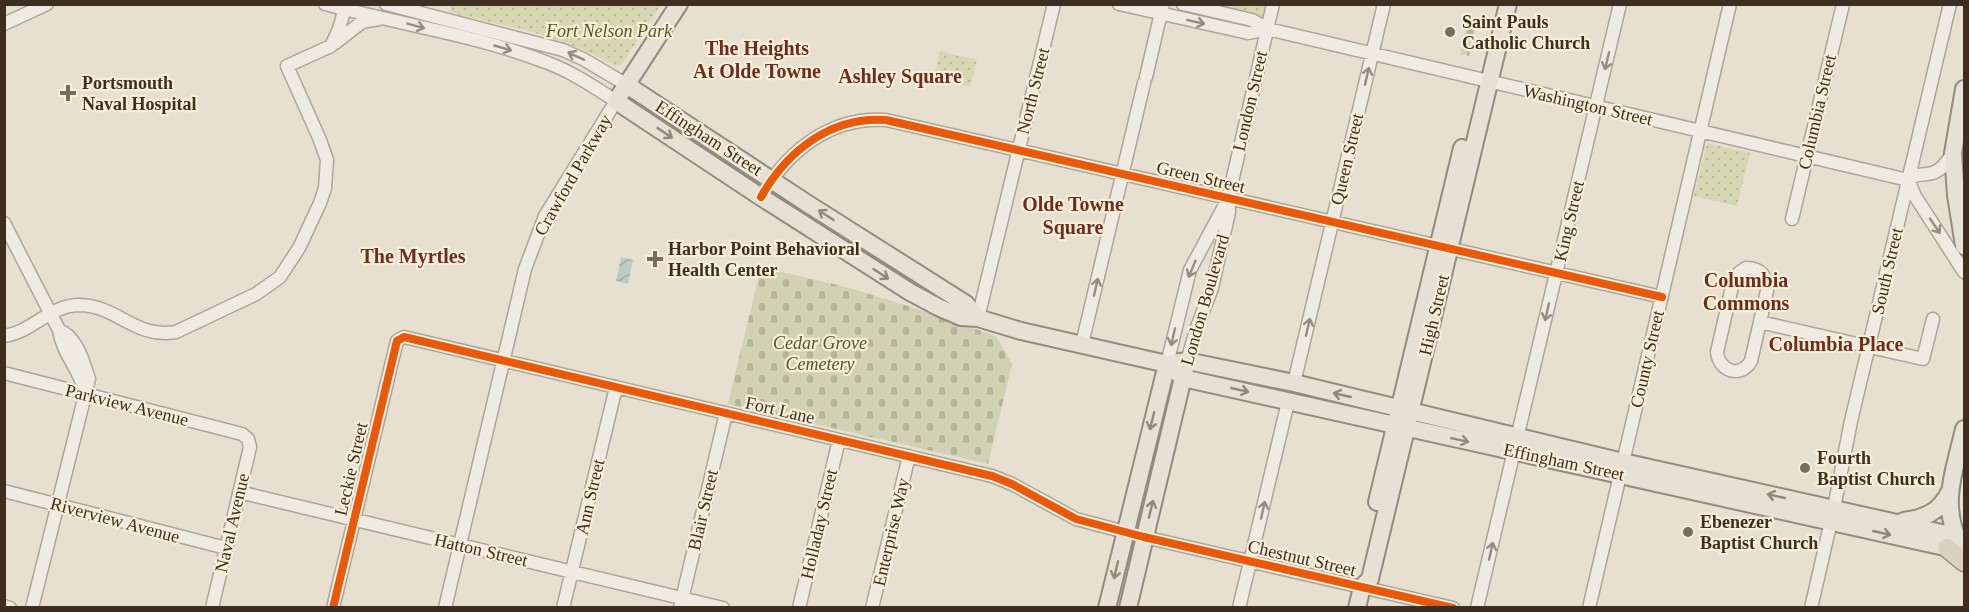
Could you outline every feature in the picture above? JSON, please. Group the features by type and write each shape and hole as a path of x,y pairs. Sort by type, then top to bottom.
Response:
{"highway":[{"path":"1959,545 1965,562"}],"main road":[{"name":"Crawford Parkway","path":"616,101 679,4"},
{"name":"High Street","path":"1485,80 1497,4"},
{"name":"High Street","path":"1357,608 1362,587 1359,577 1403,418 1485,80 1508,4"},
{"name":"Effingham Street","path":"627,84 966,304 978,318"},
{"path":"1965,89 1953,153 1956,195 1965,246"},
{"name":"Effingham Street","path":"616,101 910,292 961,316 978,318 1021,331 1167,364 1187,361 1294,384 1403,418 1959,545"},
{"name":"London Boulevard","path":"1128,608 1187,361"},
{"name":"Effingham Street","path":"1167,364 1183,378 1288,402 1403,418"},
{"name":"London Boulevard","path":"1107,608 1167,364"},
{"path":"1959,545 1950,515 1950,490 1965,429"},
{"path":"1895,522 1917,519 1932,513 1941,506 1950,490"},
{"name":"Effingham Street","path":"1832,515 1895,522 1959,545"}],"street":[{"path":"4,24 47,4"},
{"path":"325,4 386,8 447,28"},
{"name":"North Street","path":"978,318 1054,4"},
{"name":"Washington Street","path":"1119,4 1162,9 1248,33 1268,29"},
{"name":"Washington Street","path":"1183,4 1252,20 1268,29 1908,180"},
{"name":"London Street","path":"1228,199 1273,4"},
{"name":"Queen Street","path":"1294,384 1384,4"},
{"name":"King Street","path":"1477,608 1620,4"},
{"name":"County Street","path":"1589,608 1730,4"},
{"name":"Columbia Street","path":"1792,219 1843,4"},
{"name":"South Street","path":"1810,608 1946,5"},
{"path":"331,46 346,7"},
{"path":"4,336 16,333 61,308 88,305 103,309 147,332 164,334 176,332 256,294 280,277 299,249 320,203 327,174 327,160 320,140 287,66 331,46 362,22 386,8"},
{"path":"1082,344 1162,9"},
{"name":"Effingham Street","path":"447,28 563,50 627,84"},
{"name":"Effingham Street","path":"447,28 482,42 549,63 574,75 616,101"},
{"name":"Crawford Parkway","path":"445,608 525,269 545,216 616,101"},
{"name":"Green Street","path":"761,197 772,179 802,146 815,137 854,121 886,120 1662,297"},
{"path":"1953,153 1945,165 1935,172 1917,174 1908,180 1915,196 1965,272"},
{"name":"London Boulevard","path":"1187,361 1216,269 1229,212 1228,199"},
{"name":"London Boulevard","path":"1167,364 1190,270 1228,199"},
{"path":"4,223 59,330 68,334 78,349 89,379 32,608"},
{"path":"1746,268 1755,268 1763,273 1767,280 1767,291 1760,322 1751,362 1740,371 1725,368 1718,361 1717,352 1734,278 1746,268"},
{"path":"1760,322 1923,359 1933,319"},
{"name":"Fort Lane","path":"400,338 408,337 992,476 1012,484 1077,519 1144,537"},
{"name":"Leckie Street","path":"333,608 396,345 400,338"},
{"name":"Parkview Avenue","path":"4,372 242,434 248,439"},
{"name":"Ann Street","path":"563,608 616,387"},
{"path":"1239,608 1288,402"},
{"name":"Blair Street","path":"681,603 726,413"},
{"name":"Naval Avenue","path":"212,608 250,447 248,439"},
{"name":"Holladay Street","path":"799,608 839,440"},
{"name":"Enterprise Way","path":"872,608 909,456"},
{"name":"Riverview Avenue","path":"4,491 226,548"},
{"name":"Hatton Street","path":"239,492 572,572 681,603 723,608"},
{"name":"Chestnut Street","path":"1144,537 1453,608"},
{"path":"4,606 10,608"}],"green space":[{"name":"Fort Nelson Park","path":"451,4 661,5 621,65 615,66 576,46 555,39 450,13"},
{"path":"1218,4 1266,5 1263,17 1218,7"},
{"path":"1468,20 1477,22 1469,56 1460,54 1465,41 1463,40"},
{"path":"940,51 977,60 970,87 934,78"},
{"path":"1707,143 1750,153 1737,206 1694,196"},
{"name":"Cedar Grove Cemetery","path":"761,267 846,287 996,336 1012,364 988,464 728,404"}],"water":[{"path":"621,257 633,260 628,284 616,281"}],"cycle path":[{"path":"761,197 772,180 797,151 829,130 866,120 886,120 1662,297"},
{"path":"333,608 397,341 404,337 992,476 1012,484 1076,519 1144,537 1453,608"}],"place":[{"name":"Saint Pauls Catholic Church","path":"1450,32"},
{"name":"Portsmouth Naval Hospital","path":"68,93"},
{"name":"Harbor Point Behavioral Health Center","path":"655,259"},
{"name":"Fourth Baptist Church","path":"1805,468"},
{"name":"Ebenezer Baptist Church","path":"1688,532"}],"district":[{"name":"The Heights At Olde Towne","path":"757,60"},
{"name":"Ashley Square","path":"900,76"},
{"name":"Olde Towne Square","path":"1073,216"},
{"name":"The Myrtles","path":"413,256"},
{"name":"Columbia Commons","path":"1746,292"},
{"name":"Columbia Place","path":"1836,344"}]}
